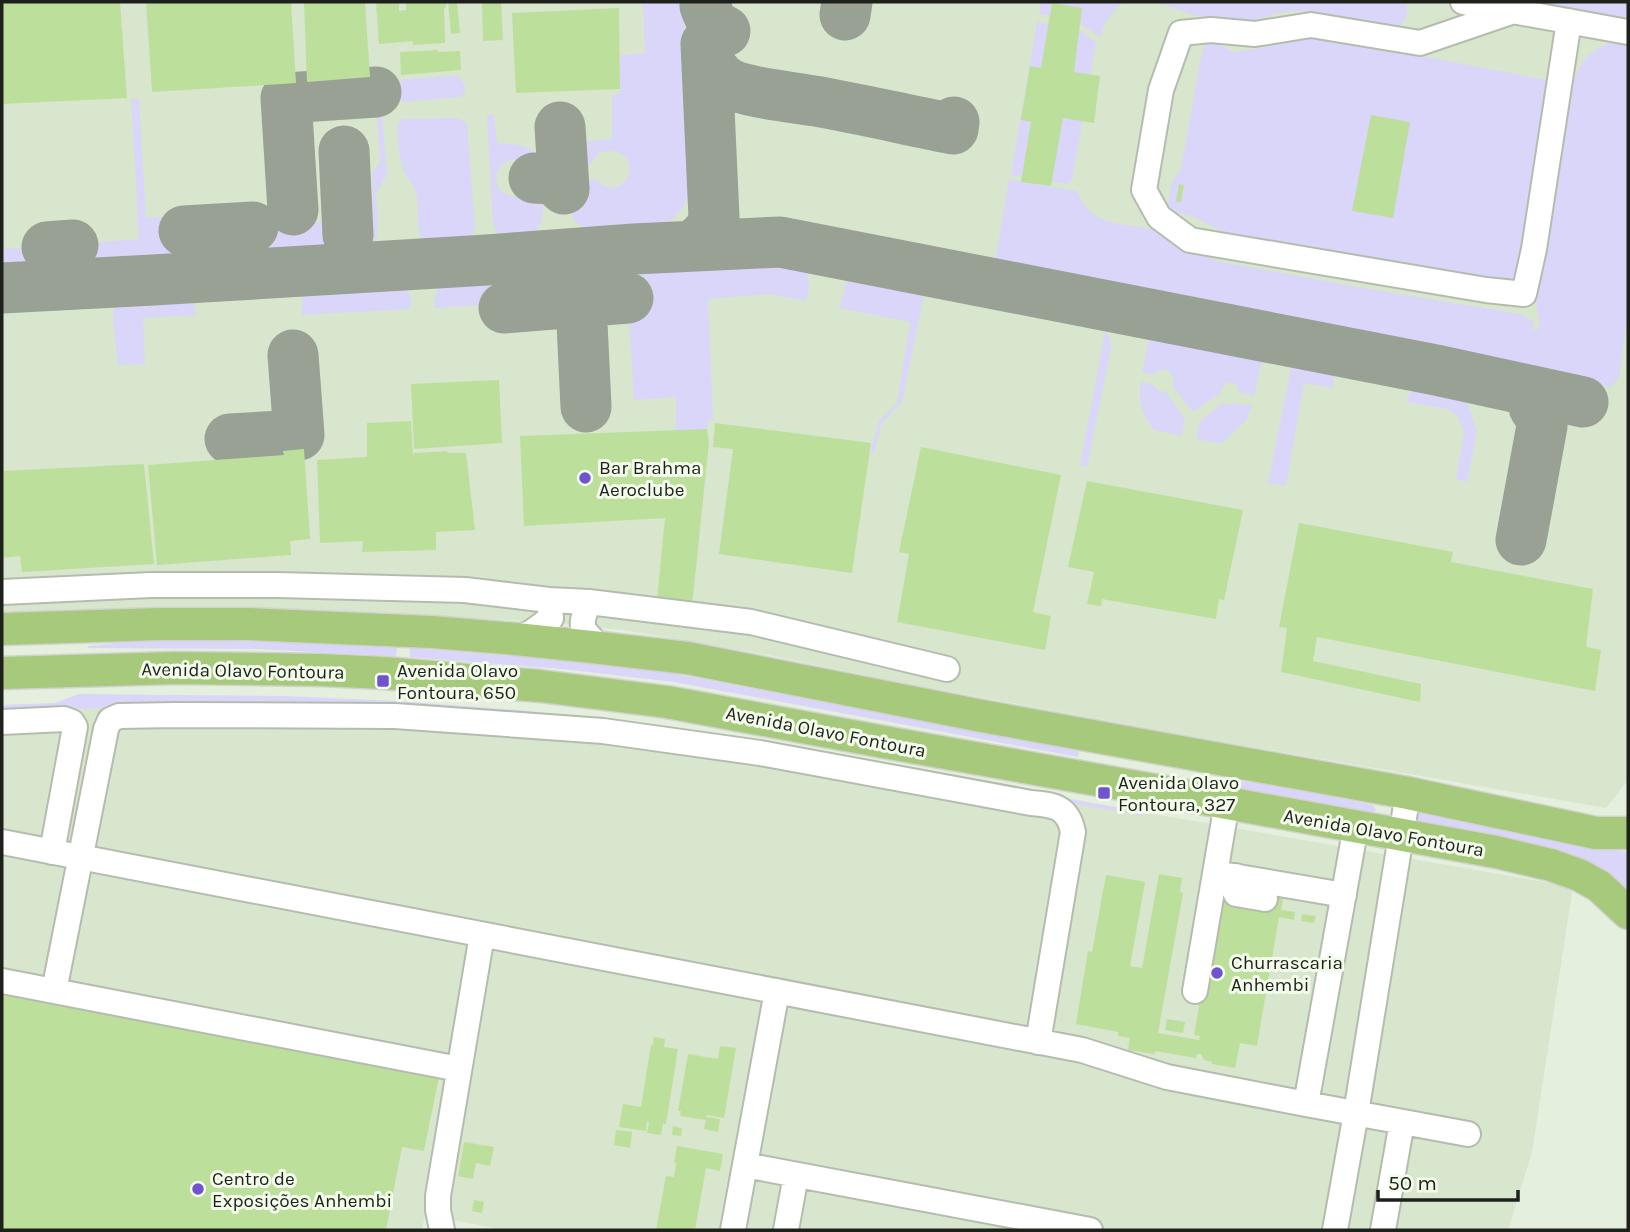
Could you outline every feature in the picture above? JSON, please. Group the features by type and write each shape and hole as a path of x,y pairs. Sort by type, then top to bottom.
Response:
{"main road":[{"path":"2,629 248,624 420,632 601,648 687,659 1408,793 1597,833 1628,833"},
{"name":"Avenida Olavo Fontoura","path":"2,673 175,668 321,670 540,686 667,702 1356,826 1551,864 1600,886 1628,912"},
{"path":"1136,787 1145,780 1152,765 1147,746"},
{"path":"1190,796 1188,772 1196,761 1204,756"}],"lane":[{"path":"1463,2 1628,32"},
{"path":"1514,11 1420,43 1311,25 1255,34 1211,30 1181,33 1161,90 1144,190 1159,217 1190,240 1486,290 1524,294 1534,249 1569,21"},
{"path":"2,592 151,586 278,585 466,590 751,622 947,669"},
{"path":"516,639 533,632 551,618 550,600"},
{"path":"589,603 582,620 584,631 601,648"},
{"path":"54,991 107,723 114,717 395,716 603,730 760,753 1060,809 1071,821 1073,832 1038,1042"},
{"path":"2,722 64,719 72,722 75,727 52,852"},
{"path":"1335,1230 1408,793"},
{"path":"1195,990 1225,874 1227,803"},
{"path":"1306,1104 1356,826"},
{"path":"2,842 1094,1053 1167,1077 1468,1134"},
{"path":"1225,874 1344,895"},
{"path":"1225,874 1236,894 1294,901 1307,889"},
{"path":"442,1230 438,1196 482,935"},
{"path":"2,981 459,1069"},
{"path":"733,1230 777,991"},
{"path":"1383,1230 1402,1122"},
{"path":"745,1165 1090,1230"},
{"path":"786,1230 796,1175"}],"shaded area":[{"path":"2,2 1628,2 1628,780 1606,808 1213,740 768,655 629,631 537,621 236,610 2,612"},
{"path":"643,2 683,2 691,185 683,207 673,219 659,227 593,233 573,218 570,185 592,180 615,187 626,180 630,168 628,162 618,152 609,151 599,153 590,165 568,165 578,146 590,141 612,139 612,95 620,94 620,55 645,53"},
{"path":"1041,2 1126,2 1109,16 1100,37 1074,20 1039,14"},
{"path":"1156,2 1400,2 1405,3 1407,13 1399,27 1297,11 1230,23 1209,20"},
{"path":"1507,2 1628,2 1628,23"},
{"path":"1037,22 1078,29 1096,42 1072,181 1067,184 1011,175"},
{"path":"1311,37 1552,81 1517,277 1506,283 1235,235 1191,216 1167,210 1172,182 1181,169 1200,62 1207,41 1233,52"},
{"path":"1612,42 1628,42 1628,308 1619,378 1610,387 995,263 1009,179 1077,191 1092,213 1102,219 1161,232 1220,262 1521,314 1534,322 1532,329 1538,330 1540,323 1533,292 1572,85 1586,58"},
{"path":"459,77 465,86 461,97 404,102 398,98 397,84 404,79"},
{"path":"375,78 379,78 387,175 376,193 378,226 375,246 372,247 365,236 362,218 373,202 372,172 380,163"},
{"path":"139,98 146,218 168,217 180,222 184,233 184,248 172,260 84,266 76,254 78,244 139,239 131,99"},
{"path":"487,115 494,115 497,143 526,148 540,159 540,168 531,169 524,163 511,160 504,163 497,173 499,189 513,197 526,194 533,185 542,187 542,220 531,236 503,239 493,225"},
{"path":"455,118 467,123 475,229 466,241 426,244 419,231 415,189 402,164 397,125 402,119"},
{"path":"278,210 303,210 304,223 332,221 332,237 324,250 264,253 258,247 253,234 257,218"},
{"path":"35,247 44,256 38,269 2,272 2,249"},
{"path":"768,260 804,265 809,283 805,301 771,294 708,299 713,421 708,421 707,429 676,431 676,397 634,400 626,269"},
{"path":"850,275 925,289 902,402 881,425 874,454 870,452 879,421 897,404 910,322 840,308"},
{"path":"499,279 502,304 434,308 440,283"},
{"path":"403,286 411,296 410,309 302,315 302,292"},
{"path":"194,299 195,315 143,318 145,364 118,365 114,304"},
{"path":"1105,331 1111,348 1087,467 1080,466"},
{"path":"1150,334 1263,355 1254,396 1239,392 1236,385 1228,382 1219,394 1193,412 1173,387 1169,372 1164,369 1153,374 1142,372"},
{"path":"1292,363 1335,371 1333,388 1304,383 1286,486 1268,483"},
{"path":"1141,382 1152,384 1159,391 1165,391 1185,419 1181,436 1154,430 1142,408"},
{"path":"1421,387 1466,398 1477,431 1467,482 1456,479 1464,432 1458,417 1448,409 1406,402 1411,391"},
{"path":"1222,403 1252,406 1246,420 1221,444 1196,439 1200,421"},
{"path":"154,639 397,648 396,656 255,649 88,648"},
{"path":"410,648 562,660 675,674 1079,751 1078,757 674,682 562,669 410,657"},
{"path":"79,694 284,696 397,701 518,710 669,726 1142,812 1142,816 669,730 397,706 285,702 2,713 2,705 55,703"},
{"path":"285,702 397,706 669,730 1141,815 1142,812 1573,887 1532,1152 1508,1230 505,1230 425,1215 422,1230 2,1230 2,713"},
{"path":"1194,778 1230,783 1252,781 1373,805 1376,810 1371,814"},
{"path":"1414,812 1562,843 1628,852 1628,890 1610,877 1412,823"}],"building":[{"path":"2,2 120,2 127,98 2,104"},
{"path":"146,2 291,2 296,83 152,92"},
{"path":"304,2 365,2 370,77 307,82"},
{"path":"376,2 399,2 399,11 406,10 406,2 446,2 445,43 413,45 413,41 379,44"},
{"path":"448,2 457,2 460,33 451,34"},
{"path":"482,2 501,2 503,40 483,41"},
{"path":"1052,3 1082,8 1074,72 1100,76 1094,123 1063,118 1051,186 1021,182 1031,122 1021,120 1030,66 1041,68"},
{"path":"619,8 620,89 516,93 512,13"},
{"path":"460,51 461,70 401,75 400,52"},
{"path":"1371,115 1410,122 1393,218 1352,211"},
{"path":"1179,184 1184,185 1181,202 1176,202"},
{"path":"499,380 502,443 414,449 411,384"},
{"path":"411,421 413,456 414,453 447,451 466,453 475,530 436,532 436,550 362,552 363,541 320,543 317,460 367,457 367,423"},
{"path":"715,423 871,443 852,573 719,554 733,449 713,447"},
{"path":"707,429 709,442 692,606 657,600 665,518 524,526 520,436"},
{"path":"921,447 1061,475 1033,612 1051,616 1045,650 897,622 909,554 899,552"},
{"path":"304,449 310,539 290,541 291,555 157,565 148,465 284,455 283,451"},
{"path":"144,464 154,564 22,572 20,556 2,558 2,471"},
{"path":"1087,481 1243,510 1224,600 1219,599 1216,619 1102,599 1101,606 1087,604 1094,572 1068,567"},
{"path":"1299,523 1453,552 1451,562 1593,589 1586,647 1601,650 1595,691 1317,637 1313,661 1421,684 1420,702 1281,672 1287,628 1279,627"},
{"path":"1159,874 1182,878 1180,892 1183,893 1158,1033 1199,1040 1200,1036 1194,1035 1218,899 1264,907 1266,891 1284,894 1281,910 1295,912 1294,920 1279,917 1272,959 1276,961 1276,966 1270,969 1257,1046 1240,1043 1235,1068 1212,1064 1204,1060 1201,1054 1197,1054 1196,1058 1155,1051 1155,1054 1128,1050 1130,1038 1118,1036 1118,1032 1076,1024 1088,951 1092,952 1106,875 1145,882 1130,966 1142,968"},
{"path":"1302,914 1316,916 1314,923 1301,921"},
{"path":"2,987 440,1072 424,1151 402,1147 386,1230 2,1230"},
{"path":"1167,1019 1185,1022 1183,1033 1165,1030"},
{"path":"654,1037 665,1039 664,1047 678,1049 666,1124 663,1124 661,1135 647,1133 647,1121 646,1131 619,1127 623,1104 641,1107"},
{"path":"720,1046 736,1048 724,1118 706,1115 720,1119 718,1132 704,1129 706,1120 680,1116 681,1111 678,1111 688,1054 718,1059"},
{"path":"673,1126 682,1128 681,1136 672,1135"},
{"path":"616,1130 632,1132 630,1148 614,1145"},
{"path":"464,1142 494,1147 490,1166 476,1163 473,1179 458,1176"},
{"path":"677,1146 723,1154 720,1171 706,1168 695,1230 656,1230 666,1176 674,1177"},
{"path":"474,1200 484,1202 482,1213 472,1211"}],"taxiway":[{"path":"845,15 847,2"},
{"path":"705,6 713,25 725,31 709,42 708,60 717,74 730,84 759,92 953,129 954,122"},
{"path":"693,246 704,237 714,217 706,44"},
{"path":"293,210 286,98 376,92"},
{"path":"534,178 553,179 564,189 560,127"},
{"path":"344,151 348,235"},
{"path":"184,231 253,227"},
{"path":"2,288 780,242 1436,370 1583,402"},
{"path":"47,247 73,245"},
{"path":"504,308 628,298"},
{"path":"581,302 586,407"},
{"path":"230,439 299,435 293,355"},
{"path":"1521,540 1542,426 1541,418 1534,407"}],"place":[{"name":"Bar Brahma Aeroclube","path":"585,478"},
{"name":"Avenida Olavo Fontoura, 650","path":"383,681"},
{"name":"Avenida Olavo Fontoura, 327","path":"1104,793"},
{"name":"Churrascaria Anhembi","path":"1217,973"},
{"name":"Centro de Exposições Anhembi","path":"198,1189"}]}
